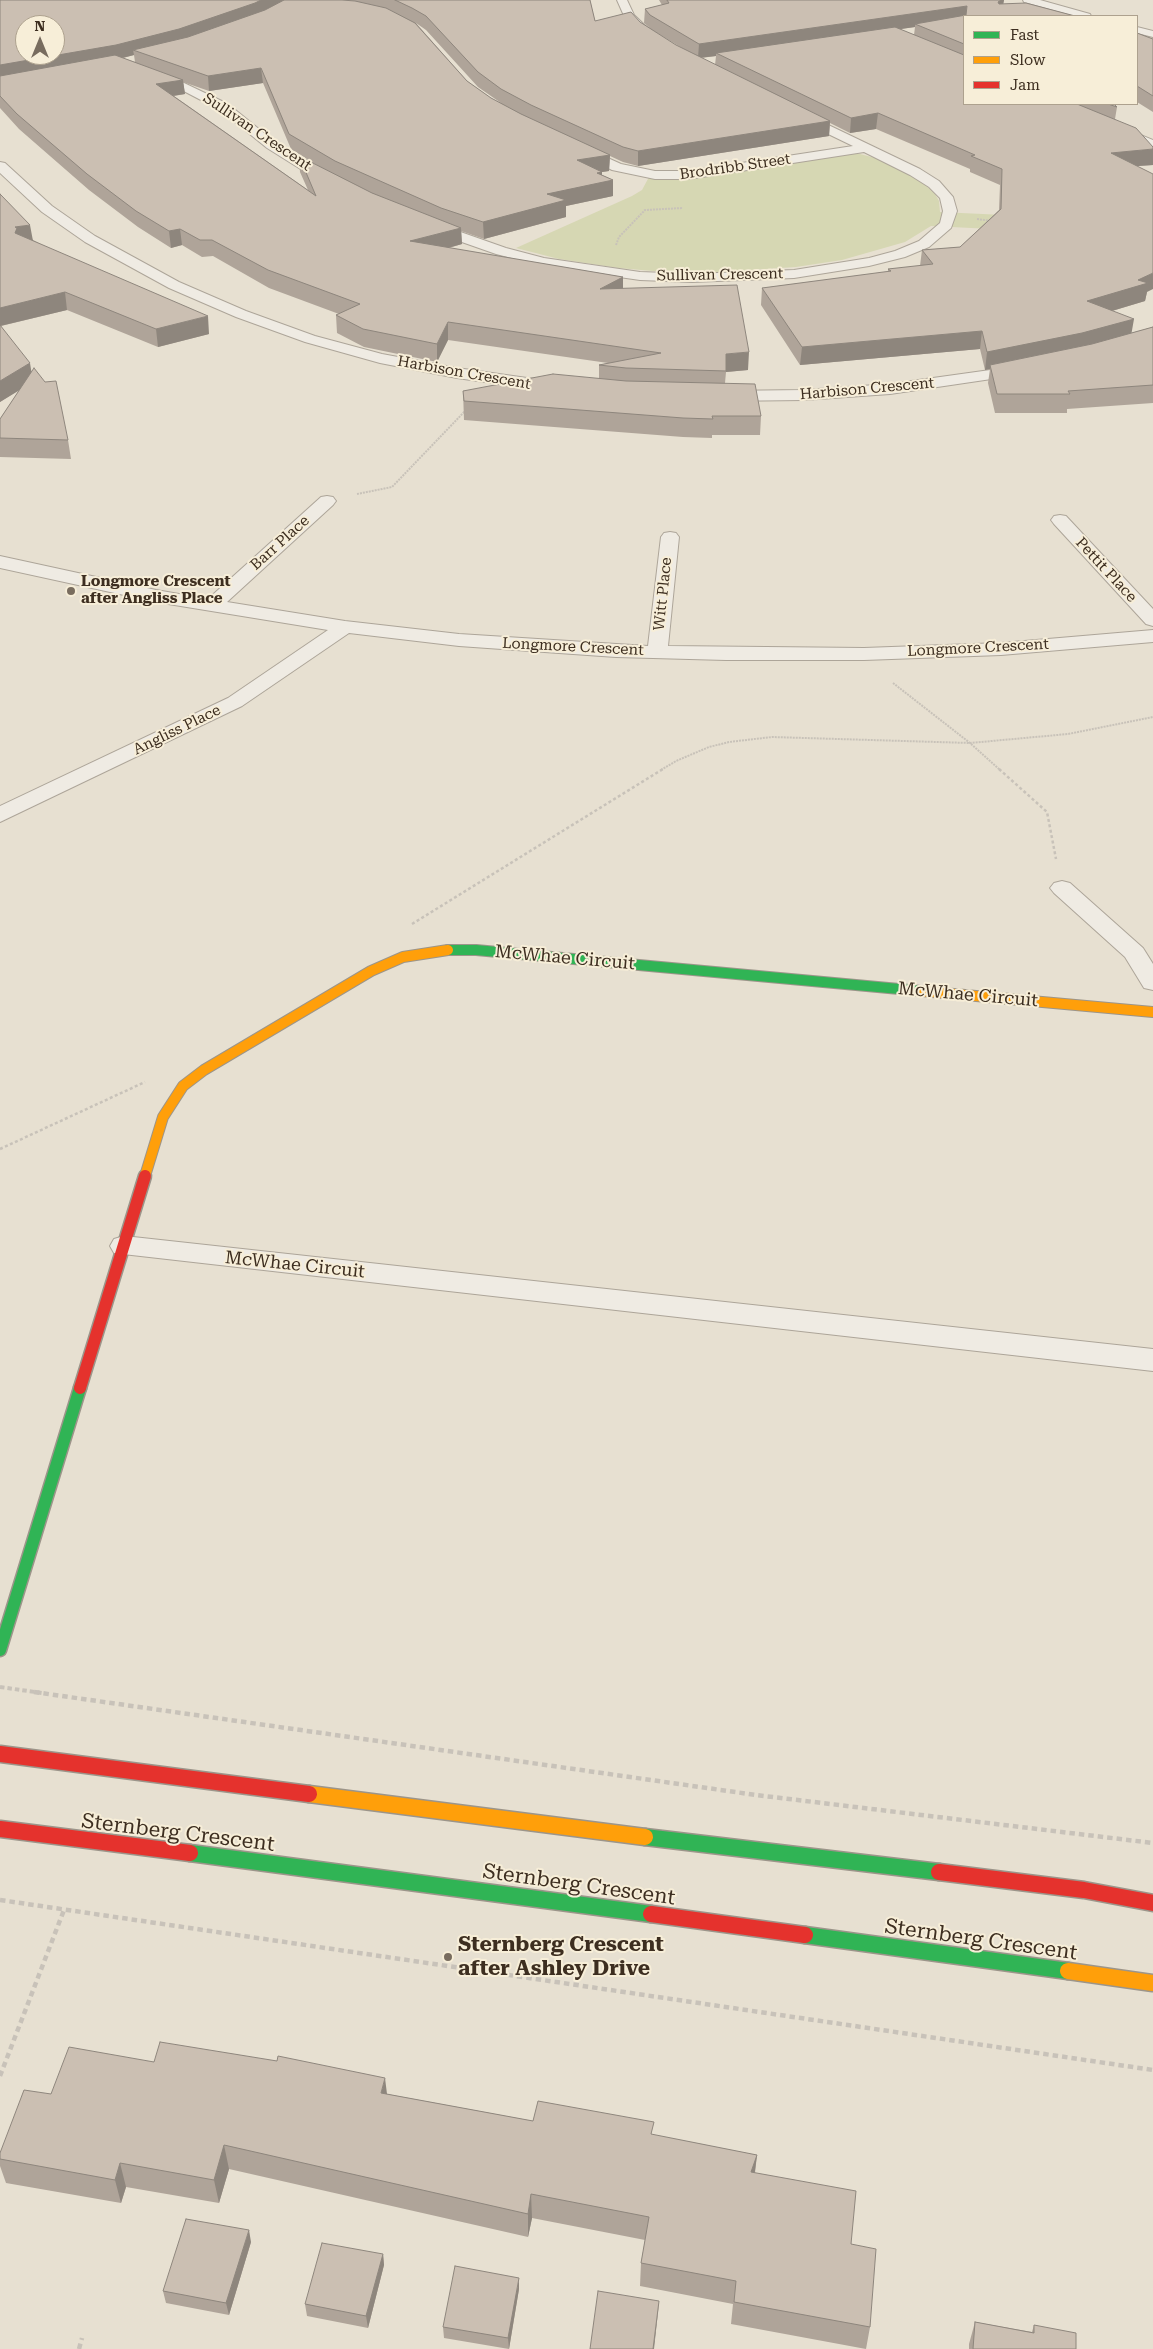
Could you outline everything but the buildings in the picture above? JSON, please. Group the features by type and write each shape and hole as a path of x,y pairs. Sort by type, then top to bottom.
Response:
{"street":[{"path":"622,0 630,16 645,32 661,44"},
{"path":"1028,6 1050,7 1082,15"},
{"path":"1138,30 1153,34"},
{"name":"Sullivan Crescent","path":"131,68 204,95 224,107 289,157 346,189"},
{"path":"1057,105 1153,145"},
{"name":"Sullivan Crescent","path":"411,218 501,251 543,262 612,273 692,278 794,274 892,256 924,244 946,225 950,211 946,197 934,184 915,172 785,108"},
{"name":"Brodribb Street","path":"562,142 616,167 656,175 689,175 866,148"},
{"name":"Harbison Crescent","path":"0,166 47,209 90,239 174,284 232,310 310,339 380,358 494,380 559,387"},
{"name":"Harbison Crescent","path":"705,396 804,395 890,389 1011,373 1038,367"},
{"name":"Barr Place","path":"211,606 327,501"},
{"name":"Pettit Place","path":"1060,520 1153,620"},
{"name":"Witt Place","path":"657,652 670,537"},
{"name":"Longmore Crescent","path":"0,562 211,606 345,626 459,640 657,652 882,653 1001,649 1153,636"},
{"name":"Angliss Place","path":"0,815 235,702 280,673 345,626"},
{"path":"1062,888 1134,953 1153,983"},
{"name":"McWhae Circuit","path":"0,1650 163,1117 183,1086 204,1070 371,971 404,957 439,950 476,950 1153,1012"},
{"name":"McWhae Circuit","path":"124,1246 1153,1360"},
{"path":"0,1754 510,1820 1084,1890 1153,1903"},
{"name":"Sternberg Crescent","path":"0,1829 482,1890 1153,1983"}],"path":[{"path":"612,273 618,268 615,248 617,242 645,210 683,208"},
{"path":"974,218 997,222"},
{"path":"327,501 392,487 494,380"},
{"path":"882,653 886,678 970,744 1047,812 1062,888"},
{"path":"411,924 676,761 709,747 729,742 772,738 970,744 1068,734 1153,717"},
{"path":"0,1149 150,1080"},
{"path":"0,1687 756,1795 1153,1843"},
{"path":"0,1900 1153,2070"},
{"path":"0,2076 64,1910"},
{"path":"79,2349 82,2338"}],"green space":[{"path":"842,154 860,154 879,159 920,180 935,194 939,201 940,212 1153,222 1153,237 931,226 905,242 842,260 796,267 719,272 653,271 618,268 559,259 516,248 632,196 642,190 649,177"}],"traffic: fast":[{"path":"448,950 476,950 921,991"},
{"path":"0,1650 80,1388"},
{"path":"645,1837 939,1872"},
{"path":"190,1853 651,1914"},
{"path":"805,1935 1068,1971"}],"traffic: slow":[{"path":"145,1176 163,1117 183,1086 204,1070 371,971 403,957 448,950"},
{"path":"921,991 1153,1012"},
{"path":"309,1794 645,1837"},
{"path":"1068,1971 1153,1983"}],"traffic: jam":[{"path":"80,1388 145,1176"},
{"path":"0,1754 309,1794"},
{"path":"0,1829 190,1853"},
{"path":"939,1872 1084,1890 1153,1903"},
{"path":"651,1914 805,1935"}],"place":[{"name":"Longmore Crescent after Angliss Place","path":"71,591"},
{"name":"Sternberg Crescent after Ashley Drive","path":"448,1957"}]}
